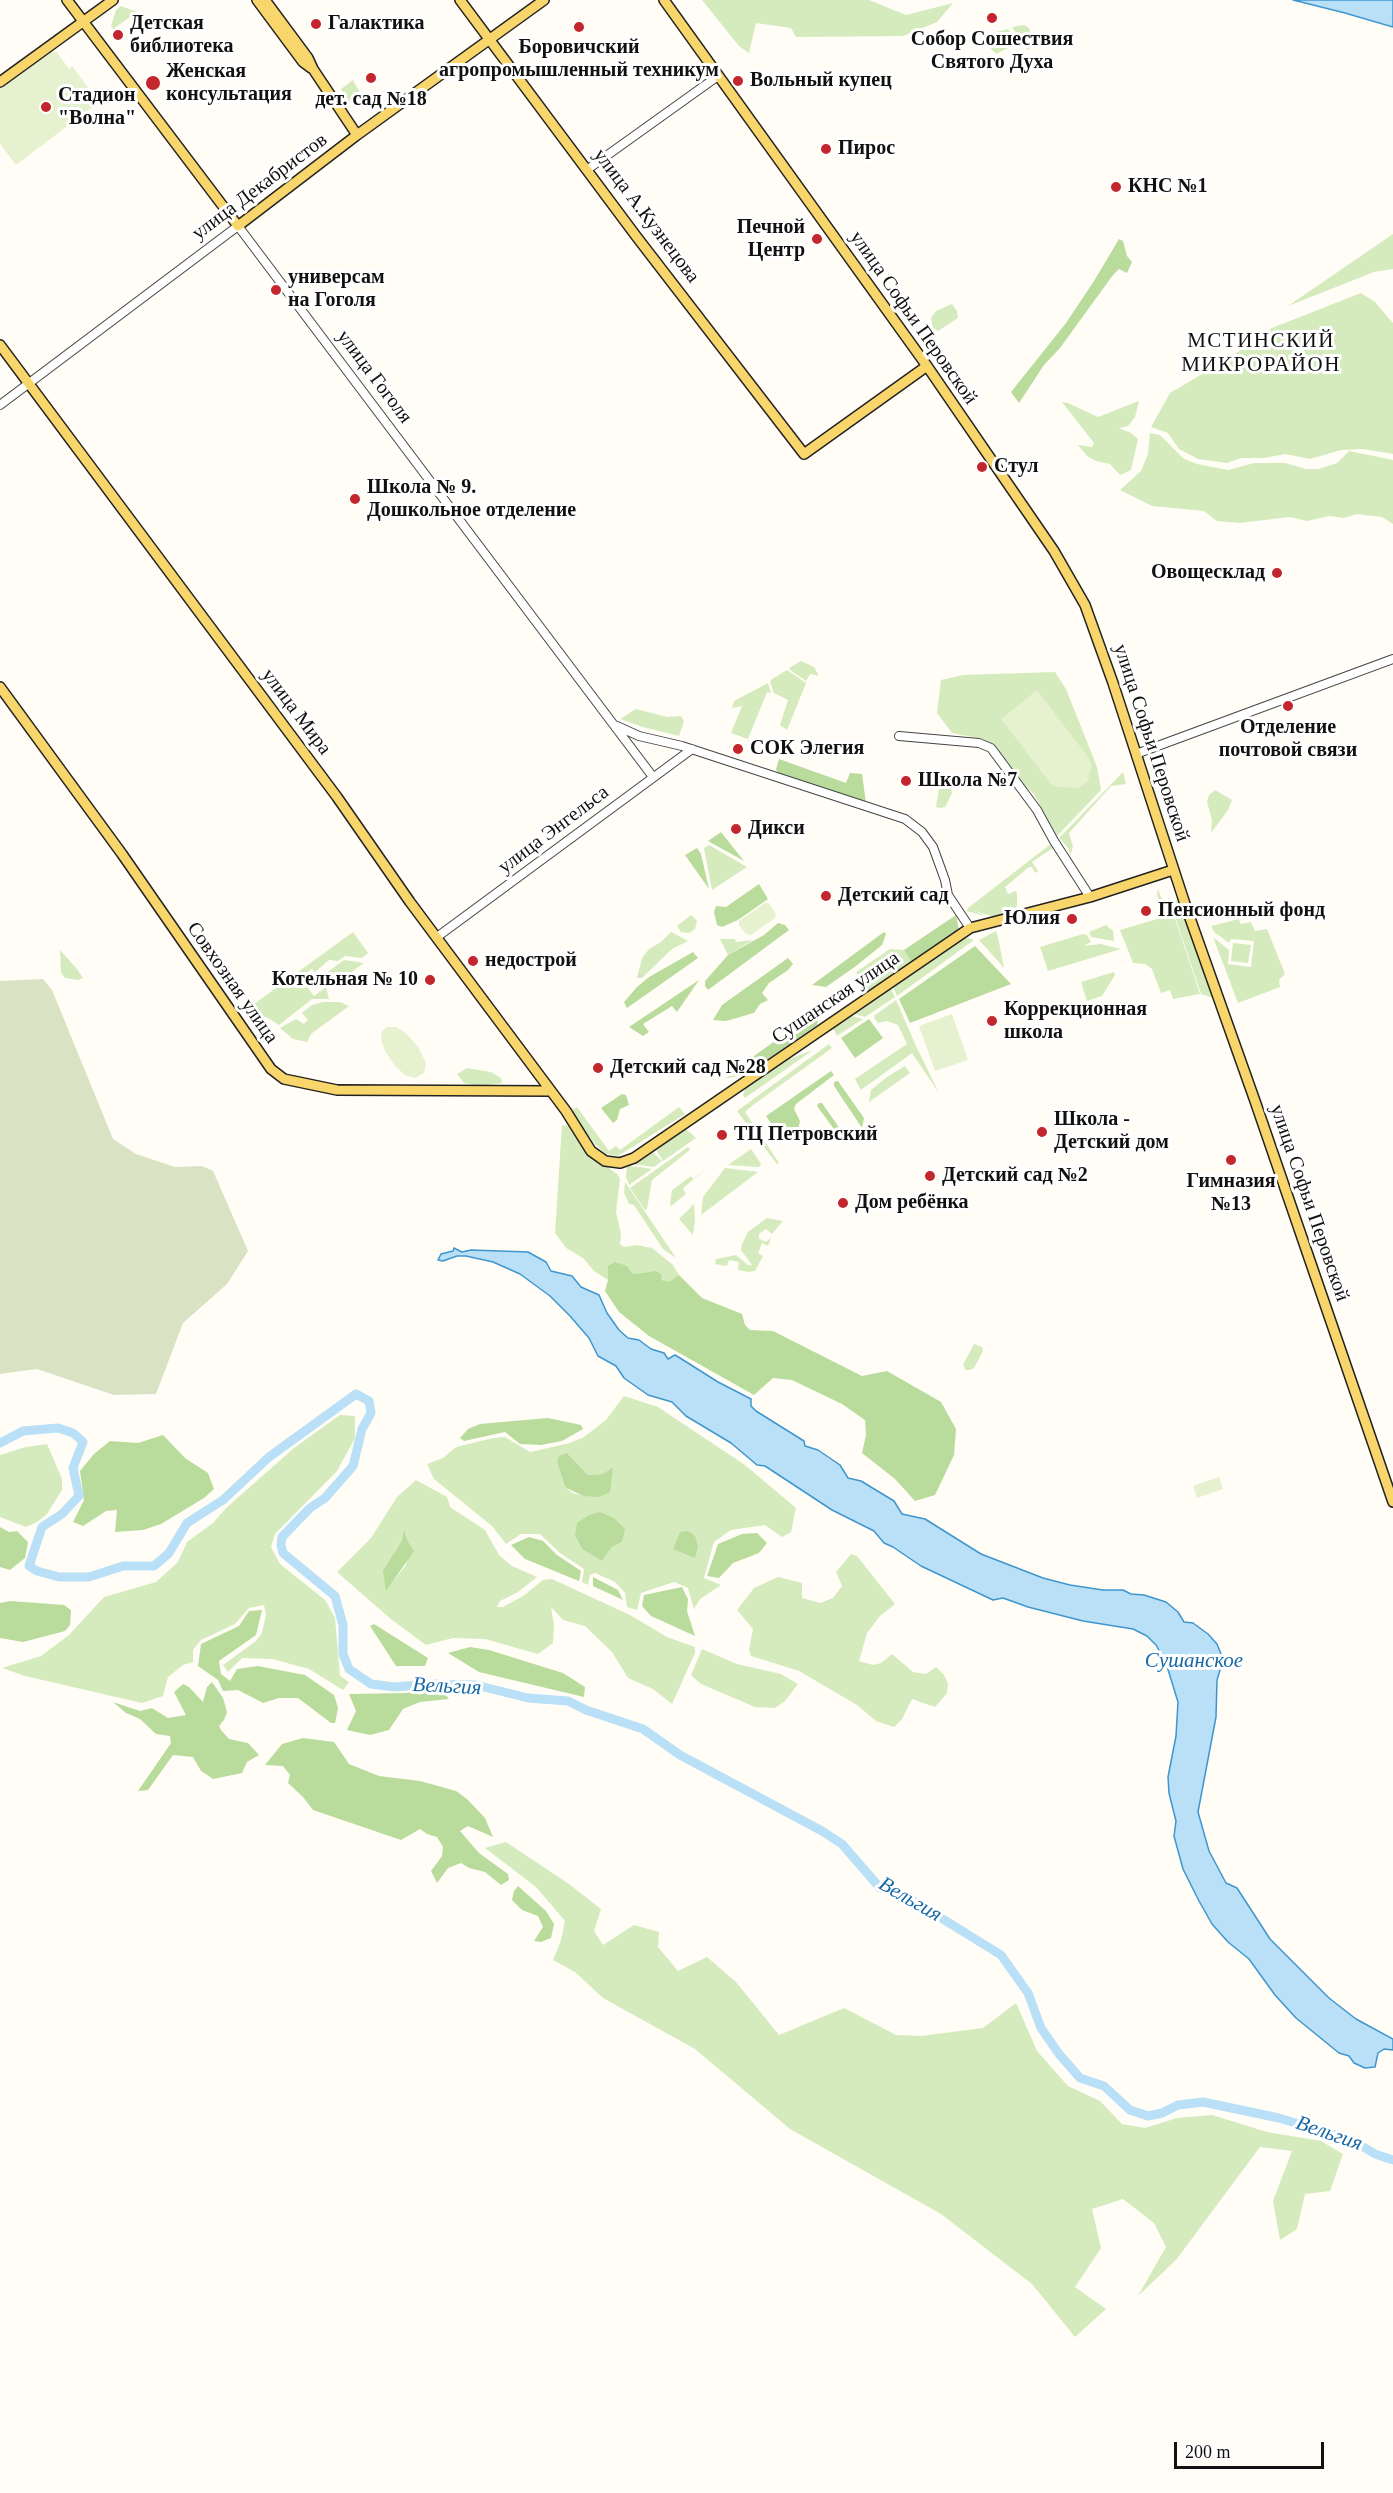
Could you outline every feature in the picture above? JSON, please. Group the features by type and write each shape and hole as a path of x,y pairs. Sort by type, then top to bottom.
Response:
{"main road":[{"name":"улица Гоголя","path":"67,0 238,226"},
{"path":"0,82 113,0"},
{"path":"257,0 303,62 313,69"},
{"path":"265,0 308,58 357,135"},
{"name":"улица А.Кузнецова","path":"460,0 636,236 804,454 927,366"},
{"name":"улица Декабристов","path":"238,226 357,135 544,0"},
{"name":"улица Софьи Перовской","path":"664,0 927,366 1054,551 1085,605 1173,870 1393,1502"},
{"name":"улица Мира","path":"0,345 337,797 559,1104"},
{"name":"Совхозная улица","path":"0,687 122,854 271,1069 284,1079 337,1090 550,1091"},
{"name":"Сушанская улица","path":"559,1104 591,1151 600,1159 620,1163 634,1158 970,928 1090,897 1173,870"}],"street":[{"path":"588,169 718,76"},
{"name":"улица Декабристов","path":"0,405 238,226"},
{"name":"улица Гоголя","path":"238,226 653,777"},
{"path":"1136,754 1393,659"},
{"path":"616,725 639,736 692,749 905,819 922,832 933,847 948,895 970,928"},
{"path":"899,736 979,743 991,748 1037,810 1053,841 1090,897"},
{"name":"улица Энгельса","path":"437,937 692,749"}],"green space":[{"path":"702,0 869,0 906,15 953,3 937,22 903,36 796,37 791,28 756,23 749,53 739,46"},
{"path":"121,6 137,12 113,29 111,26 116,10"},
{"path":"1024,25 1029,28 1034,44 1028,50 1012,27"},
{"path":"1008,29 1018,43 996,54 986,43 984,35"},
{"name":"Стадион \"Волна\"","path":"56,51 69,69 72,66 99,102 16,165 0,144 0,86 48,53"},
{"path":"353,80 360,93 350,102 341,89"},
{"path":"1393,234 1393,269 1374,272 1288,306"},
{"path":"1119,239 1123,241 1127,256 1132,262 1127,273 1119,269 1113,275 1060,348 1044,365 1019,403 1011,392 1066,323"},
{"path":"1361,293 1375,302 1393,323 1393,454 1363,449 1341,450 1310,459 1285,454 1264,458 1241,458 1227,463 1198,459 1179,449 1168,433 1151,427 1170,393 1231,357 1272,328"},
{"path":"952,304 957,311 958,318 938,331 933,328 931,318 936,311"},
{"path":"1139,401 1135,417 1128,426 1119,428 1138,439 1131,470 1120,475 1110,464 1087,456 1078,445 1092,447 1094,443 1062,402 1098,417"},
{"path":"1150,433 1160,435 1184,459 1228,470 1254,463 1285,463 1306,469 1319,469 1337,463 1349,451 1393,460 1393,524 1382,517 1357,514 1344,518 1329,516 1307,521 1290,517 1239,523 1217,521 1204,511 1152,506 1120,490 1141,471 1148,454"},
{"path":"801,661 814,667 819,676 810,674 806,681 790,670 789,668"},
{"path":"787,670 806,683 787,730 780,725 788,700 774,693 770,682"},
{"path":"1055,672 1066,689 1097,767 1101,790 1057,836 1034,794 1019,781 993,745 983,739 952,733 937,713 941,680 963,675"},
{"path":"768,683 771,693 767,692 748,739 731,733 742,706 732,708 734,701"},
{"path":"1037,690 1088,757 1092,766 1088,781 1078,788 1051,784 1001,719"},
{"path":"636,709 667,717 681,716 684,721 679,736 620,719"},
{"path":"779,759 846,783 850,773 862,774 866,803 778,774 776,769"},
{"path":"1123,772 1126,784 1111,786 1069,833 1073,847 1070,857 1069,849 1059,838"},
{"path":"943,779 950,780 952,793 945,807 940,808 936,807 940,782"},
{"path":"1215,790 1232,800 1228,810 1211,833 1212,820 1207,802 1209,795"},
{"path":"721,832 744,861 708,841"},
{"path":"1052,843 1053,848 1032,862 1038,871 1035,873 1032,867 1029,867 1005,887 1008,894 1016,891 1017,894 1017,906 1012,912 994,917 972,910 988,917 967,911 968,908"},
{"path":"709,845 747,867 712,890 704,848"},
{"path":"697,848 701,854 709,889 685,855"},
{"path":"759,884 768,899 738,920 722,927 717,925 714,912 716,906 726,907"},
{"path":"1158,889 1165,908 1171,907 1200,994 1173,999 1170,990 1161,993 1152,969 1145,964 1133,963 1120,930 1164,917 1157,894"},
{"path":"1172,900 1178,901 1214,998 1201,994 1171,905"},
{"path":"765,903 769,903 776,914 775,918 751,935 746,934 739,925 739,921"},
{"path":"691,915 697,921 695,929 689,933 681,932 677,926"},
{"path":"956,915 959,930 911,962 904,950"},
{"path":"1239,919 1240,924 1251,922 1255,931 1267,929 1285,974 1279,980 1280,987 1238,1003 1213,937 1229,950 1228,964 1251,967 1254,941 1231,939 1229,943 1214,932 1211,926"},
{"path":"778,923 785,925 789,930 708,990 705,981 728,955 764,935"},
{"path":"1106,925 1113,931 1114,941 1091,937 1089,932"},
{"path":"996,931 999,942 1004,968 979,940"},
{"path":"353,932 368,953 362,958 345,956 338,961 329,960 315,972 312,969 300,977 314,996 326,987 329,999 312,999 279,1025 266,1017 243,1012"},
{"path":"671,932 688,941 672,949 642,978 637,978 642,958 649,949"},
{"path":"884,932 886,934 882,945 856,966 826,987 812,985"},
{"path":"1083,934 1087,935 1091,942 1083,946 1101,944 1121,949 1048,971 1040,947"},
{"path":"963,936 974,940 897,996 892,985"},
{"path":"720,939 735,939 736,942 753,940 728,955"},
{"path":"1233,943 1251,945 1248,963 1231,961"},
{"path":"975,946 1011,984 910,1023 899,999"},
{"path":"890,949 904,950 911,962 869,991 856,972"},
{"path":"60,950 83,978 78,980 65,978 61,972"},
{"path":"693,952 698,958 627,1008 624,1002 637,987 649,977"},
{"path":"788,958 793,964 769,983 762,993 768,1000 760,1004 754,1013 726,1021 713,1020 722,1005"},
{"path":"344,960 364,963 330,988 322,976"},
{"path":"1114,972 1115,975 1102,996 1087,1001 1081,982"},
{"path":"43,979 52,990 113,1139 136,1154 175,1167 202,1166 213,1171 248,1251 227,1284 183,1323 156,1394 114,1395 37,1369 0,1374 0,981"},
{"path":"699,980 677,1012 672,1006 643,1024 649,1032 643,1036 629,1027"},
{"path":"890,987 895,997 865,1017 850,1013"},
{"path":"896,1000 939,1093 912,1053 861,1090 855,1079 907,1044 898,1025 887,1021 878,1023 874,1018"},
{"path":"323,1002 340,1002 349,1006 311,1034 307,1042 293,1039 280,1028 296,1019 304,1024 308,1020 302,1013 312,1005"},
{"path":"815,1006 819,1017 817,1025 768,1059 747,1061 811,1015 810,1010"},
{"path":"952,1014 968,1060 935,1071 919,1026"},
{"path":"848,1015 863,1019 837,1036 832,1026"},
{"path":"869,1019 883,1038 855,1058 841,1038"},
{"path":"387,1027 396,1027 406,1033 418,1047 426,1063 424,1073 415,1078 405,1075 395,1066 381,1040 382,1031"},
{"path":"829,1044 832,1048 745,1112 779,1163 777,1164 737,1111"},
{"path":"813,1050 745,1098 743,1095 746,1087 779,1063"},
{"path":"764,1062 746,1074 725,1079 746,1063"},
{"path":"905,1066 910,1073 869,1102 871,1090"},
{"path":"467,1068 491,1072 501,1078 502,1083 480,1086 464,1083 457,1074"},
{"path":"831,1071 834,1075 796,1104 794,1109 800,1121 798,1130 792,1138 784,1142 766,1116"},
{"path":"838,1081 864,1118 862,1128 834,1086 834,1082"},
{"path":"622,1094 626,1095 629,1105 620,1109 617,1120 613,1123 601,1108"},
{"path":"822,1103 845,1136 839,1136 817,1106"},
{"path":"577,1107 609,1151 616,1146 620,1150 679,1107 685,1114 618,1156 606,1154 595,1144 570,1111"},
{"path":"562,1125 568,1126 586,1150 620,1179 616,1212 621,1234 620,1244 624,1247 637,1245 652,1248 673,1265 679,1275 676,1279 669,1283 649,1272 633,1274 627,1267 608,1273 608,1280 594,1271 583,1258 566,1248 555,1233"},
{"path":"686,1129 696,1138 663,1161 655,1148"},
{"path":"688,1147 690,1150 652,1180 645,1210 630,1188"},
{"path":"751,1149 761,1164 759,1167 728,1165"},
{"path":"652,1151 662,1161 654,1167 633,1164"},
{"path":"627,1166 652,1169 629,1185 626,1177"},
{"path":"710,1166 683,1188 686,1194 671,1206 672,1190 691,1176 693,1179"},
{"path":"725,1168 758,1172 701,1215 703,1197"},
{"path":"625,1182 676,1258 663,1249 634,1205 629,1204 624,1193"},
{"path":"694,1204 695,1220 693,1235 679,1219"},
{"path":"767,1218 783,1221 772,1234 766,1229 759,1234 759,1239 766,1242 771,1238 768,1246 762,1243 758,1253 763,1256 755,1271 738,1270 739,1262 729,1260 727,1266 715,1264 716,1259 736,1255 748,1265 752,1265 741,1250 742,1244 748,1232"},
{"path":"615,1262 627,1266 633,1274 656,1271 661,1274 662,1280 669,1282 679,1275 702,1298 742,1314 745,1325 750,1330 773,1331 862,1376 887,1371 941,1402 956,1429 954,1455 935,1495 915,1501 895,1479 862,1453 866,1435 865,1420 842,1404 792,1380 773,1378 754,1395 649,1336 619,1312 605,1291 608,1266"},
{"path":"974,1344 982,1347 983,1351 974,1368 966,1370 963,1365"},
{"path":"624,1396 658,1407 745,1465 796,1508 791,1532 782,1537 765,1525 731,1530 714,1542 704,1578 721,1585 700,1599 694,1609 688,1588 674,1582 641,1593 637,1610 627,1607 625,1593 615,1582 595,1573 590,1575 588,1585 582,1582 584,1569 560,1553 540,1534 521,1534 506,1544 492,1526 434,1479 427,1464 443,1458 456,1447 493,1438 505,1437 530,1452 570,1443 584,1437 606,1420","holes":["567,1453 588,1475 603,1474 612,1468 583,1496 573,1493 565,1487 557,1462","622,1542 612,1547 602,1561 583,1550"]},
{"path":"340,1415 355,1416 355,1438 337,1471 275,1534 271,1547 280,1564 325,1600 335,1618 340,1676 349,1682 343,1690 309,1669 272,1659 242,1658 228,1672 223,1665 256,1641 262,1633 266,1615 264,1605 249,1608 235,1624 201,1640 193,1650 193,1662 183,1665 168,1677 163,1696 142,1703 25,1676 2,1668 41,1656 69,1635 104,1597 156,1582 178,1562 187,1542 213,1523 226,1508 294,1448"},
{"path":"548,1418 581,1425 583,1429 562,1441 541,1445 520,1444 505,1432 464,1441 460,1438 468,1429 480,1424"},
{"path":"163,1435 185,1458 208,1473 214,1489 204,1498 161,1524 143,1530 115,1532 117,1510 106,1511 83,1526 73,1522 84,1500 80,1471 94,1454 110,1441 138,1443"},
{"path":"47,1444 62,1479 62,1490 47,1514 26,1527 0,1517 0,1455 26,1447"},
{"path":"567,1453 588,1475 603,1474 613,1467 610,1492 599,1497 583,1496 565,1487 557,1462 559,1456"},
{"path":"1219,1477 1223,1489 1197,1498 1193,1486"},
{"path":"416,1480 447,1497 450,1507 485,1530 499,1555 512,1566 537,1577 518,1592 500,1601 497,1607 503,1607 523,1596 543,1580 552,1579 630,1615 667,1637 695,1647 695,1653 672,1704 653,1689 628,1678 612,1652 585,1626 563,1620 551,1607 554,1626 553,1643 538,1654 485,1639 453,1638 426,1645 392,1620 337,1572 371,1538 397,1497","holes":["402,1540 406,1565 386,1590 394,1552"]},
{"path":"600,1512 614,1518 625,1529 622,1542 612,1547 602,1561 583,1550 575,1535 577,1523 589,1515"},
{"path":"0,1527 9,1532 17,1531 28,1542 25,1558 10,1570 0,1567"},
{"path":"404,1530 414,1551 386,1591 383,1571 402,1540"},
{"path":"688,1531 695,1536 698,1547 695,1558 673,1549 680,1532"},
{"path":"757,1533 767,1543 759,1553 733,1563 719,1578 707,1576 718,1544 742,1534"},
{"path":"529,1537 543,1541 557,1555 581,1571 579,1581 525,1559 511,1545"},
{"path":"851,1554 857,1556 895,1604 880,1616 867,1633 859,1661 873,1665 881,1663 892,1654 913,1672 926,1674 936,1667 944,1675 948,1684 947,1693 935,1707 912,1699 902,1719 894,1727 876,1721 857,1705 799,1671 751,1656 749,1650 753,1629 737,1610 754,1588 778,1577 802,1583 802,1598 820,1603 833,1598 842,1586 836,1572"},
{"path":"593,1577 618,1590 623,1600 593,1586"},
{"path":"682,1587 688,1599 687,1611 695,1636 651,1616 642,1606 644,1595"},
{"path":"10,1601 64,1605 71,1610 70,1625 65,1631 23,1642 0,1638 0,1603"},
{"path":"262,1610 256,1635 219,1661 221,1674 230,1681 237,1669 258,1666 305,1675 334,1695 338,1708 335,1723 331,1723 298,1698 279,1698 263,1703 238,1690 223,1691 218,1680 198,1666 201,1644 239,1626 249,1611"},
{"path":"374,1624 428,1658 425,1666 396,1666 370,1626"},
{"path":"470,1647 489,1650 563,1673 585,1687 584,1697 479,1672 448,1653"},
{"path":"702,1649 737,1664 781,1674 798,1684 785,1701 775,1708 755,1707 701,1684 691,1675"},
{"path":"212,1682 223,1698 227,1712 219,1726 221,1730 229,1739 248,1743 259,1755 247,1762 242,1773 213,1779 201,1771 193,1757 173,1755 148,1790 138,1791 171,1743 170,1736 156,1734 140,1719 126,1713 113,1702 140,1711 152,1708 168,1718 186,1715 174,1692 183,1684 203,1702 207,1687"},
{"path":"428,1688 443,1691 449,1699 420,1702 403,1709 389,1730 370,1735 347,1730 356,1711 349,1694 407,1693"},
{"path":"303,1738 334,1742 349,1764 379,1776 420,1781 456,1791 485,1818 493,1837 468,1826 460,1831 479,1853 508,1874 509,1880 501,1885 485,1872 469,1868 461,1863 448,1868 437,1883 431,1871 442,1856 443,1847 437,1837 420,1829 401,1840 313,1810 288,1783 290,1775 283,1766 265,1765 282,1744"},
{"path":"506,1842 569,1884 601,1909 594,1931 603,1945 634,1925 659,1932 658,1947 678,1971 707,1957 736,1982 779,2035 844,2008 896,2035 921,2036 983,2028 1016,2003 1037,2051 1068,2086 1100,2101 1122,2124 1145,2128 1177,2118 1212,2115 1267,2132 1321,2141 1343,2154 1330,2191 1305,2194 1297,2229 1280,2240 1273,2201 1292,2151 1260,2147 1176,2260 1138,2296 1166,2247 1154,2223 1123,2199 1092,2209 1101,2248 1075,2287 1106,2309 1075,2337 1032,2284 941,2214 790,2129 695,2049 603,1998 575,1972 553,1960 565,1921 536,1887 485,1848"},
{"path":"518,1886 546,1911 554,1924 551,1938 541,1942 534,1941 543,1927 538,1916 522,1910 512,1900"}],"water":[{"path":"1293,0 1393,0 1393,27 1345,13"},
{"name":"Сушанское","path":"454,1248 462,1252 471,1250 528,1252 546,1262 551,1271 572,1276 581,1287 599,1295 607,1313 628,1338 639,1340 651,1349 664,1353 668,1359 675,1355 718,1382 751,1399 751,1406 756,1411 804,1441 805,1446 818,1450 840,1465 848,1478 861,1481 894,1501 902,1514 925,1519 981,1554 1043,1578 1103,1590 1123,1590 1166,1602 1178,1612 1184,1622 1193,1623 1208,1634 1217,1644 1221,1654 1221,1667 1217,1680 1216,1717 1198,1812 1209,1851 1226,1883 1237,1888 1270,1939 1329,1998 1356,2019 1393,2039 1393,2050 1384,2049 1378,2053 1375,2067 1365,2068 1354,2063 1349,2056 1339,2053 1296,2018 1275,1995 1249,1959 1228,1942 1212,1924 1183,1869 1174,1836 1176,1821 1169,1793 1168,1777 1176,1736 1178,1702 1166,1663 1156,1645 1147,1636 1133,1629 1083,1621 1003,1598 993,1600 921,1566 884,1543 874,1531 832,1510 765,1466 757,1465 731,1443 686,1416 672,1402 648,1395 624,1378 616,1366 598,1356 589,1338 550,1296 520,1274 493,1262 466,1256 438,1260 441,1254 453,1251"}],"waterway":[{"name":"Вельгия","path":"0,1443 23,1431 58,1428 73,1433 83,1442 73,1468 79,1496 62,1514 42,1527 29,1566 37,1571 59,1577 89,1577 123,1566 154,1566 169,1553 187,1523 223,1500 269,1457 356,1394 369,1401 371,1413 362,1429 353,1466 325,1498 310,1508 282,1537 281,1545 283,1553 335,1596 343,1625 343,1654 349,1669 371,1684 394,1687 432,1684 476,1685 528,1698 568,1701 586,1710 643,1729 680,1755 822,1831 842,1844 880,1888 904,1895 1001,1955 1028,1993 1041,2028 1059,2054 1080,2078 1104,2086 1130,2110 1148,2116 1162,2113 1178,2105 1203,2102 1279,2118 1352,2140 1375,2154 1393,2160"}],"place":[{"name":"Собор Сошествия Святого Духа","path":"992,18"},
{"name":"Галактика","path":"316,24"},
{"name":"Боровичский агропромышленный техникум","path":"579,27"},
{"name":"Детская библиотека","path":"118,35"},
{"name":"дет. сад №18","path":"371,78"},
{"name":"Вольный купец","path":"738,81"},
{"name":"Женская консультация","path":"153,83"},
{"name":"Стадион \"Волна\"","path":"46,107"},
{"name":"Пирос","path":"826,149"},
{"name":"КНС №1","path":"1116,187"},
{"name":"Печной Центр","path":"817,239"},
{"name":"универсам на Гоголя","path":"276,290"},
{"name":"Стул","path":"982,467"},
{"name":"Школа № 9. Дошкольное отделение","path":"355,499"},
{"name":"Овощесклад","path":"1277,573"},
{"name":"Отделение почтовой связи","path":"1288,706"},
{"name":"СОК Элегия","path":"738,749"},
{"name":"Школа №7","path":"906,781"},
{"name":"Дикси","path":"736,829"},
{"name":"Детский сад","path":"826,896"},
{"name":"Пенсионный фонд","path":"1146,911"},
{"name":"Юлия","path":"1072,919"},
{"name":"недострой","path":"473,961"},
{"name":"Котельная № 10","path":"430,980"},
{"name":"Коррекционная школа","path":"992,1021"},
{"name":"Детский сад №28","path":"598,1068"},
{"name":"Школа - Детский дом","path":"1042,1132"},
{"name":"ТЦ Петровский","path":"722,1135"},
{"name":"Гимназия №13","path":"1231,1160"},
{"name":"Детский сад №2","path":"930,1176"},
{"name":"Дом ребёнка","path":"843,1203"}],"district":[{"name":"МСТИНСКИЙ МИКРОРАЙОН","path":"1261,353"}]}
